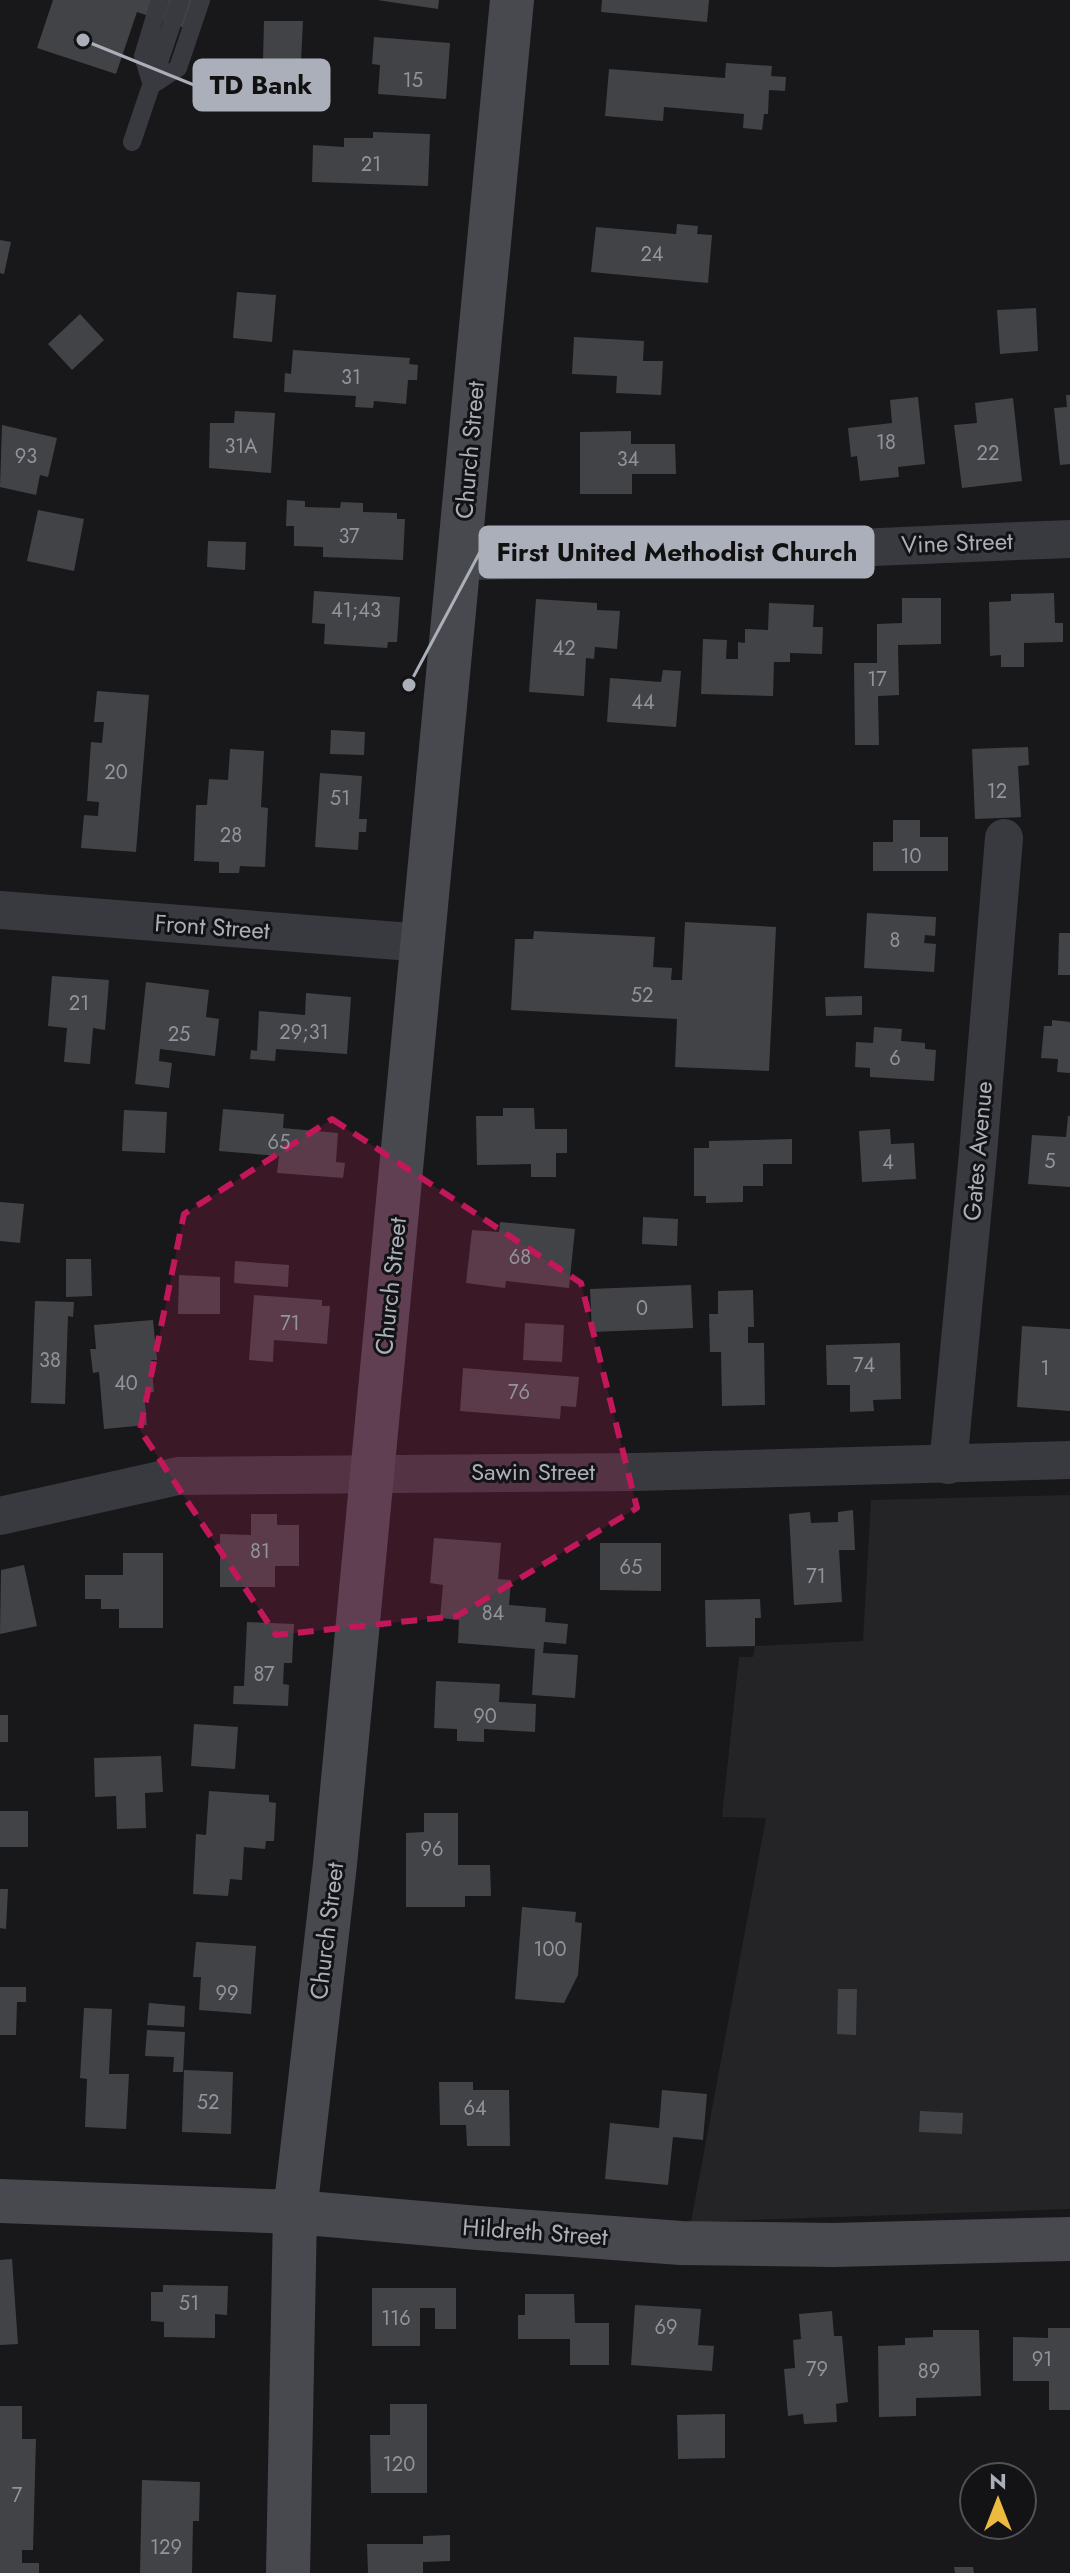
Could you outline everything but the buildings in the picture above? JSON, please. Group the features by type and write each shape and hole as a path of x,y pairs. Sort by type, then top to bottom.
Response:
{"street":[{"name":"Church Street","path":"288,2573 295,2212 335,1864 512,0"},
{"name":"Vine Street","path":"460,561 611,559 1070,539"},
{"name":"Gates Avenue","path":"948,1465 1004,838"},
{"name":"Front Street","path":"0,910 424,943"},
{"name":"Sawin Street","path":"0,1516 178,1476 651,1472 1070,1460"},
{"name":"Hildreth Street","path":"0,2201 295,2212 681,2243 833,2245 1070,2239"}],"lane":[{"path":"152,85 143,56 160,0"},
{"path":"132,142 180,0"},
{"path":"152,85 178,68 201,0"}],"highlighted area":[{"path":"332,1119 581,1283 637,1508 457,1616 276,1635 140,1430 184,1214"}],"shaded area":[{"path":"1070,1495 1070,2209 691,2222 766,1818 722,1817 739,1657 753,1657 755,1646 863,1641 871,1500"}],"place":[{"name":"TD Bank","path":"83,40"},
{"name":"First United Methodist Church","path":"409,685"}]}
